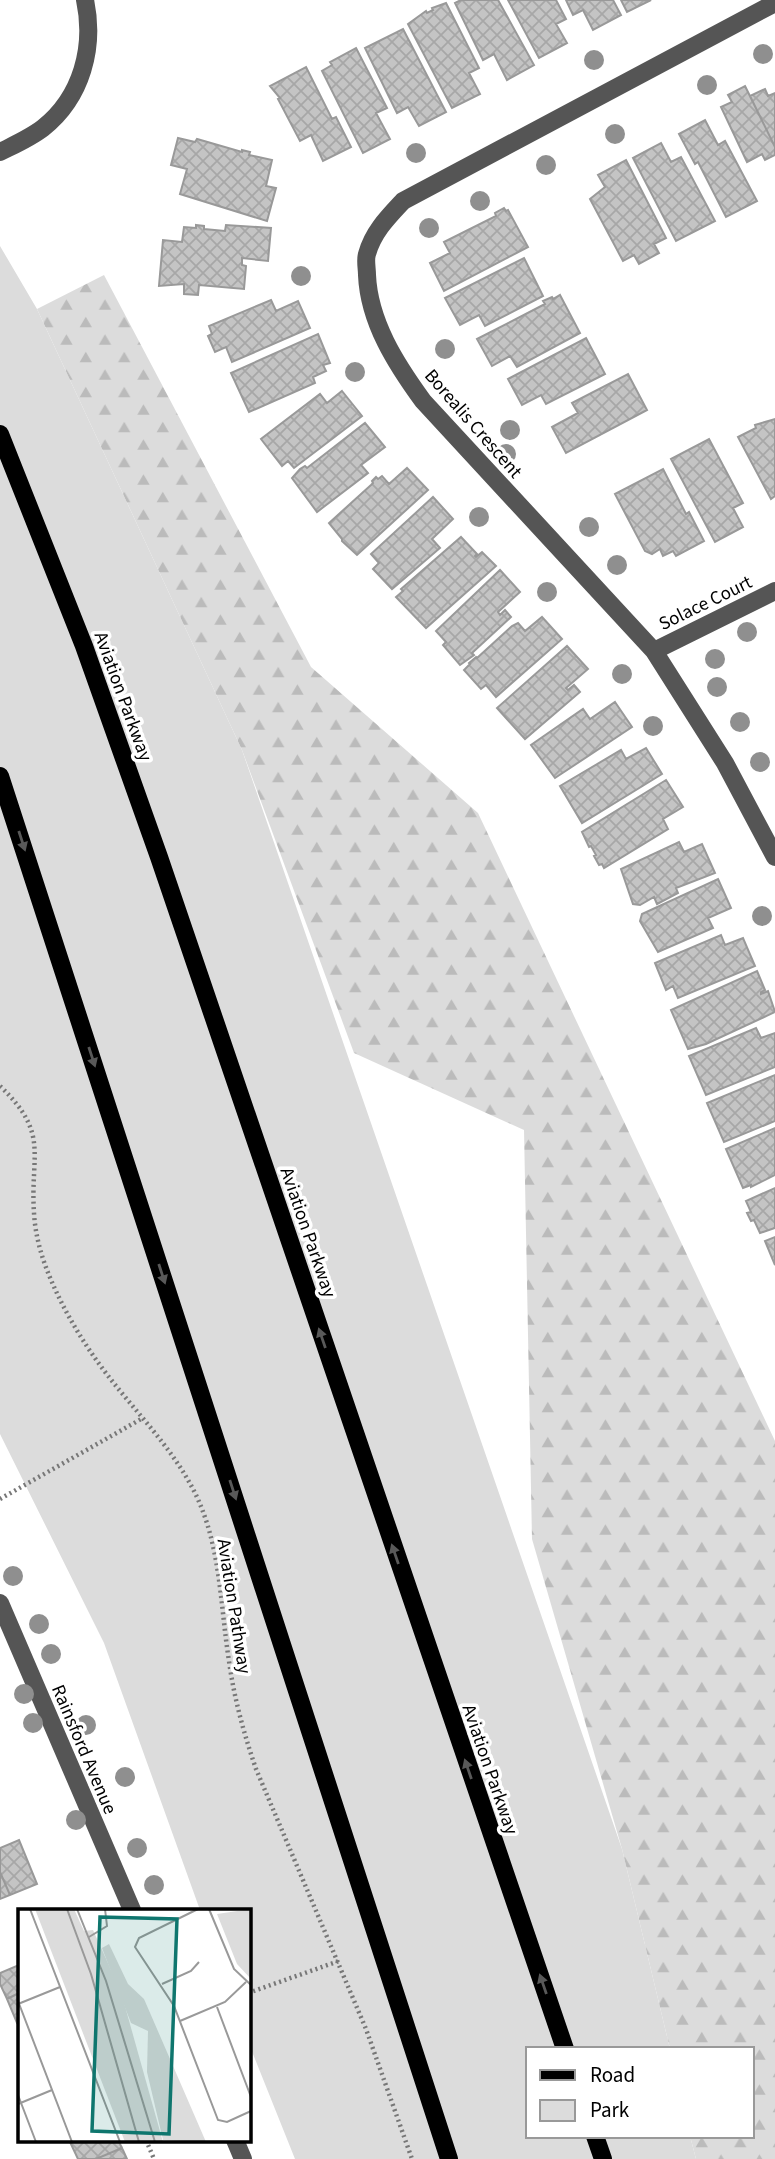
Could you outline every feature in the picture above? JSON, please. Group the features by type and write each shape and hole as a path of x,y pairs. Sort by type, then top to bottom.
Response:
{"main road":[{"name":"Aviation Parkway","path":"0,434 84,646 159,857 564,2047"},
{"path":"0,776 449,2159"},
{"path":"596,2138 603,2159"}],"street":[{"path":"0,152 41,129 61,111 74,89 84,67 89,42 85,0"},
{"name":"Borealis Crescent","path":"775,3 403,201 377,229 366,256 368,292 384,339 399,368 423,401 654,651 725,763 775,857"},
{"name":"Solace Court","path":"654,651 775,591"},
{"name":"Rainsford Avenue","path":"0,1603 132,1909"},
{"path":"236,2142 243,2159"}],"path":[{"name":"Aviation Pathway","path":"0,1086 23,1110 33,1135 33,1213 37,1237 47,1269 67,1312 82,1339 120,1391 172,1453 195,1494 208,1526 219,1572 229,1662 243,1731 256,1769 366,2029 412,2159"},
{"path":"0,1499 143,1418"},
{"path":"250,1992 339,1961"},
{"path":"147,2142 154,2159"}],"green space":[{"path":"0,246 37,309 242,750 622,1849 670,2047 526,2047 526,2138 691,2138 696,2159 295,2159 250,2046 250,1909 200,1909 104,1643 0,1434"},
{"path":"104,275 311,667 478,813 775,1441 775,2159 696,2159 691,2138 754,2138 754,2047 670,2047 622,1849 532,1539 524,1130 354,1053 242,750 37,309"}],"building":[{"path":"461,0 498,0 534,65 507,80 494,54 483,60 455,3"},
{"path":"508,0 556,0 566,19 556,24 567,43 539,58"},
{"path":"566,0 613,0 621,15 593,30 583,10 573,15"},
{"path":"621,0 651,0 627,12"},
{"path":"446,3 479,68 469,73 480,94 452,108 408,24 426,11 427,13"},
{"path":"403,29 446,112 419,126 408,107 397,113 365,48"},
{"path":"356,48 387,108 376,113 390,139 363,153 322,71 332,65 330,62"},
{"path":"306,67 332,119 336,117 351,147 323,161 311,135 300,141 278,99 280,98 270,86"},
{"path":"745,86 775,147 775,155 765,160 762,154 747,162 721,107 732,102 728,95"},
{"path":"765,89 768,96 775,93 775,147 750,96"},
{"path":"705,120 718,145 725,141 757,201 726,217 698,162 695,164 679,134"},
{"path":"178,138 195,142 197,139 272,160 266,186 276,188 267,221 180,194 187,169 171,165"},
{"path":"661,143 671,162 681,157 715,221 676,241 633,158"},
{"path":"626,160 666,238 654,244 659,253 639,264 634,255 623,261 590,199 605,187 598,175"},
{"path":"504,208 508,210 528,247 444,291 430,263 450,253 444,242 496,216 495,213"},
{"path":"196,225 204,226 204,229 225,231 226,225 271,228 268,261 242,258 242,265 246,266 244,289 199,285 198,295 184,294 184,284 159,286 163,240 182,242 184,227 196,228"},
{"path":"524,258 543,296 485,326 479,315 460,325 445,298"},
{"path":"560,295 580,333 517,367 510,356 492,366 477,339 545,304 543,301"},
{"path":"271,300 276,311 298,301 310,328 232,362 226,347 215,352 208,336 212,334 209,326"},
{"path":"318,334 330,363 323,365 326,371 313,377 315,383 249,412 231,373"},
{"path":"586,338 605,374 546,404 541,395 522,405 508,379"},
{"path":"628,374 647,410 566,453 552,427 578,413 572,403"},
{"path":"342,391 362,416 294,468 288,461 282,466 261,439 320,394 327,403"},
{"path":"775,419 775,496 771,499 738,437 756,428 755,425"},
{"path":"365,423 385,447 361,465 368,473 317,512 292,478 300,469 305,466 307,468"},
{"path":"709,439 743,503 733,508 743,527 715,542 671,459"},
{"path":"407,468 428,490 357,555 329,523 371,485 376,477 378,479 382,476 389,484"},
{"path":"663,469 686,514 689,512 704,541 676,556 673,551 663,556 660,549 652,554 645,551 615,494"},
{"path":"433,497 453,519 432,539 440,548 392,589 373,569 379,563 371,554"},
{"path":"461,537 477,554 476,557 482,552 496,566 426,628 396,597 403,591 401,589"},
{"path":"500,570 520,592 498,612 500,615 505,610 511,617 472,653 474,655 460,665 443,645 446,642 436,631"},
{"path":"542,617 562,639 496,697 486,685 481,689 464,670 469,663 512,626 518,623 525,631"},
{"path":"567,646 588,669 566,688 568,690 574,685 580,692 525,739 497,708"},
{"path":"615,702 632,727 555,778 531,745 583,709 590,719"},
{"path":"646,748 662,774 582,823 560,786 621,750 626,759"},
{"path":"666,780 683,807 663,819 668,829 604,868 602,864 599,865 582,832"},
{"path":"679,842 684,852 702,844 715,873 676,888 678,893 657,904 654,897 640,905 633,904 621,869"},
{"path":"718,879 731,908 708,918 713,928 658,952 640,921 642,914"},
{"path":"721,935 725,945 743,938 755,966 678,998 673,986 666,990 655,963"},
{"path":"757,971 765,990 761,994 768,991 775,1012 706,1044 688,1049 671,1010"},
{"path":"756,1028 761,1038 775,1033 775,1067 706,1095 689,1056"},
{"path":"775,1075 775,1121 724,1142 707,1103"},
{"path":"775,1128 775,1175 743,1188 726,1149"},
{"path":"775,1188 775,1228 760,1233 747,1213 751,1212 746,1201"},
{"path":"775,1237 775,1265 765,1241"},
{"path":"19,1840 37,1884 10,1895 0,1872 0,1848"},
{"path":"0,1872 10,1895 0,1899"},
{"path":"18,1965 18,1994 7,1999 0,1984 0,1973"},
{"path":"18,1994 17,2023 7,1999"},
{"path":"70,2142 119,2142 122,2148 96,2159 78,2159"},
{"path":"122,2148 127,2159 96,2159"}]}
